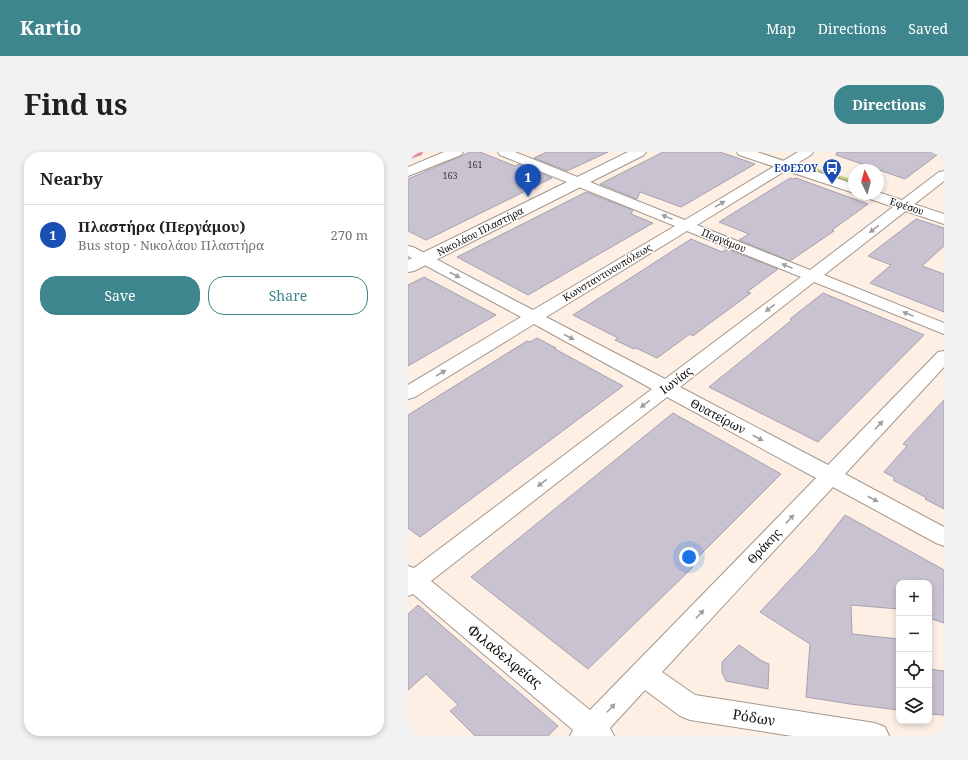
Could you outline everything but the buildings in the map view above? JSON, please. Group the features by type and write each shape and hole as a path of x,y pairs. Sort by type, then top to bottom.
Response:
{"highway":[{"path":"408,155 416,152"}],"street":[{"path":"408,172 456,152"},
{"name":"Περγάμου","path":"504,152 944,329"},
{"name":"Νικολάου Πλαστήρα","path":"408,267 639,152"},
{"path":"744,152 791,157 848,175"},
{"path":"791,157 848,186"},
{"name":"Κωνσταντινουπόλεως","path":"408,393 686,225 791,157"},
{"name":"Ιωνίας","path":"410,581 666,388 944,175"},
{"name":"Εφέσου","path":"884,188 944,219"},
{"name":"Εφέσου","path":"884,197 944,206"},
{"name":"Θυατείρων","path":"408,250 944,537"},
{"name":"Θράκης","path":"592,733 643,674 944,356"},
{"name":"Φιλαδελφείας","path":"410,581 592,733"},
{"name":"Ρόδων","path":"643,674 690,708 875,736"}],"green space":[{"path":"809,166 848,178 848,183 806,169 806,167"}],"place":[{"name":"ΕΦΕΣΟΥ","path":"832,185"},
{"name":"Πλαστήρα (Περγάμου)","path":"528,197"}]}
